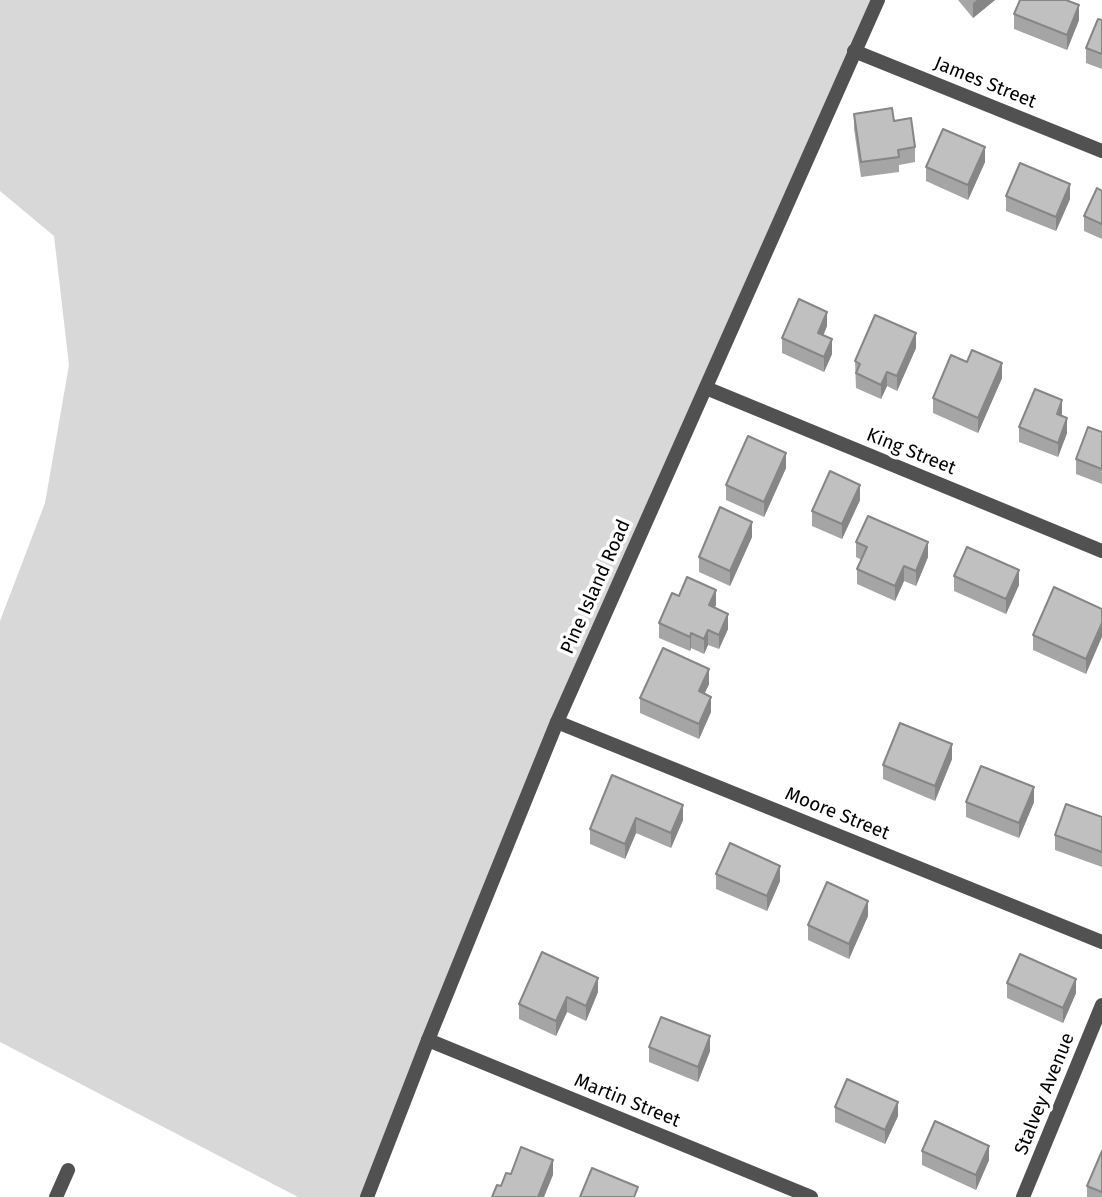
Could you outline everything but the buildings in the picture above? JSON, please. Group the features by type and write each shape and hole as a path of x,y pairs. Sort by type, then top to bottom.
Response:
{"street":[{"name":"Pine Island Road","path":"366,1197 557,722 878,0"},
{"name":"James Street","path":"854,51 1102,150"},
{"name":"King Street","path":"706,388 1102,551"},
{"name":"Moore Street","path":"557,722 1102,942"},
{"name":"Stalvey Avenue","path":"1023,1197 1102,1005"},
{"name":"Martin Street","path":"428,1041 811,1197"},
{"path":"57,1197 68,1170"}],"shaded area":[{"path":"0,0 878,0 557,722 367,1197 298,1197 0,1042 0,621 45,503 69,365 54,236 0,191"}]}
